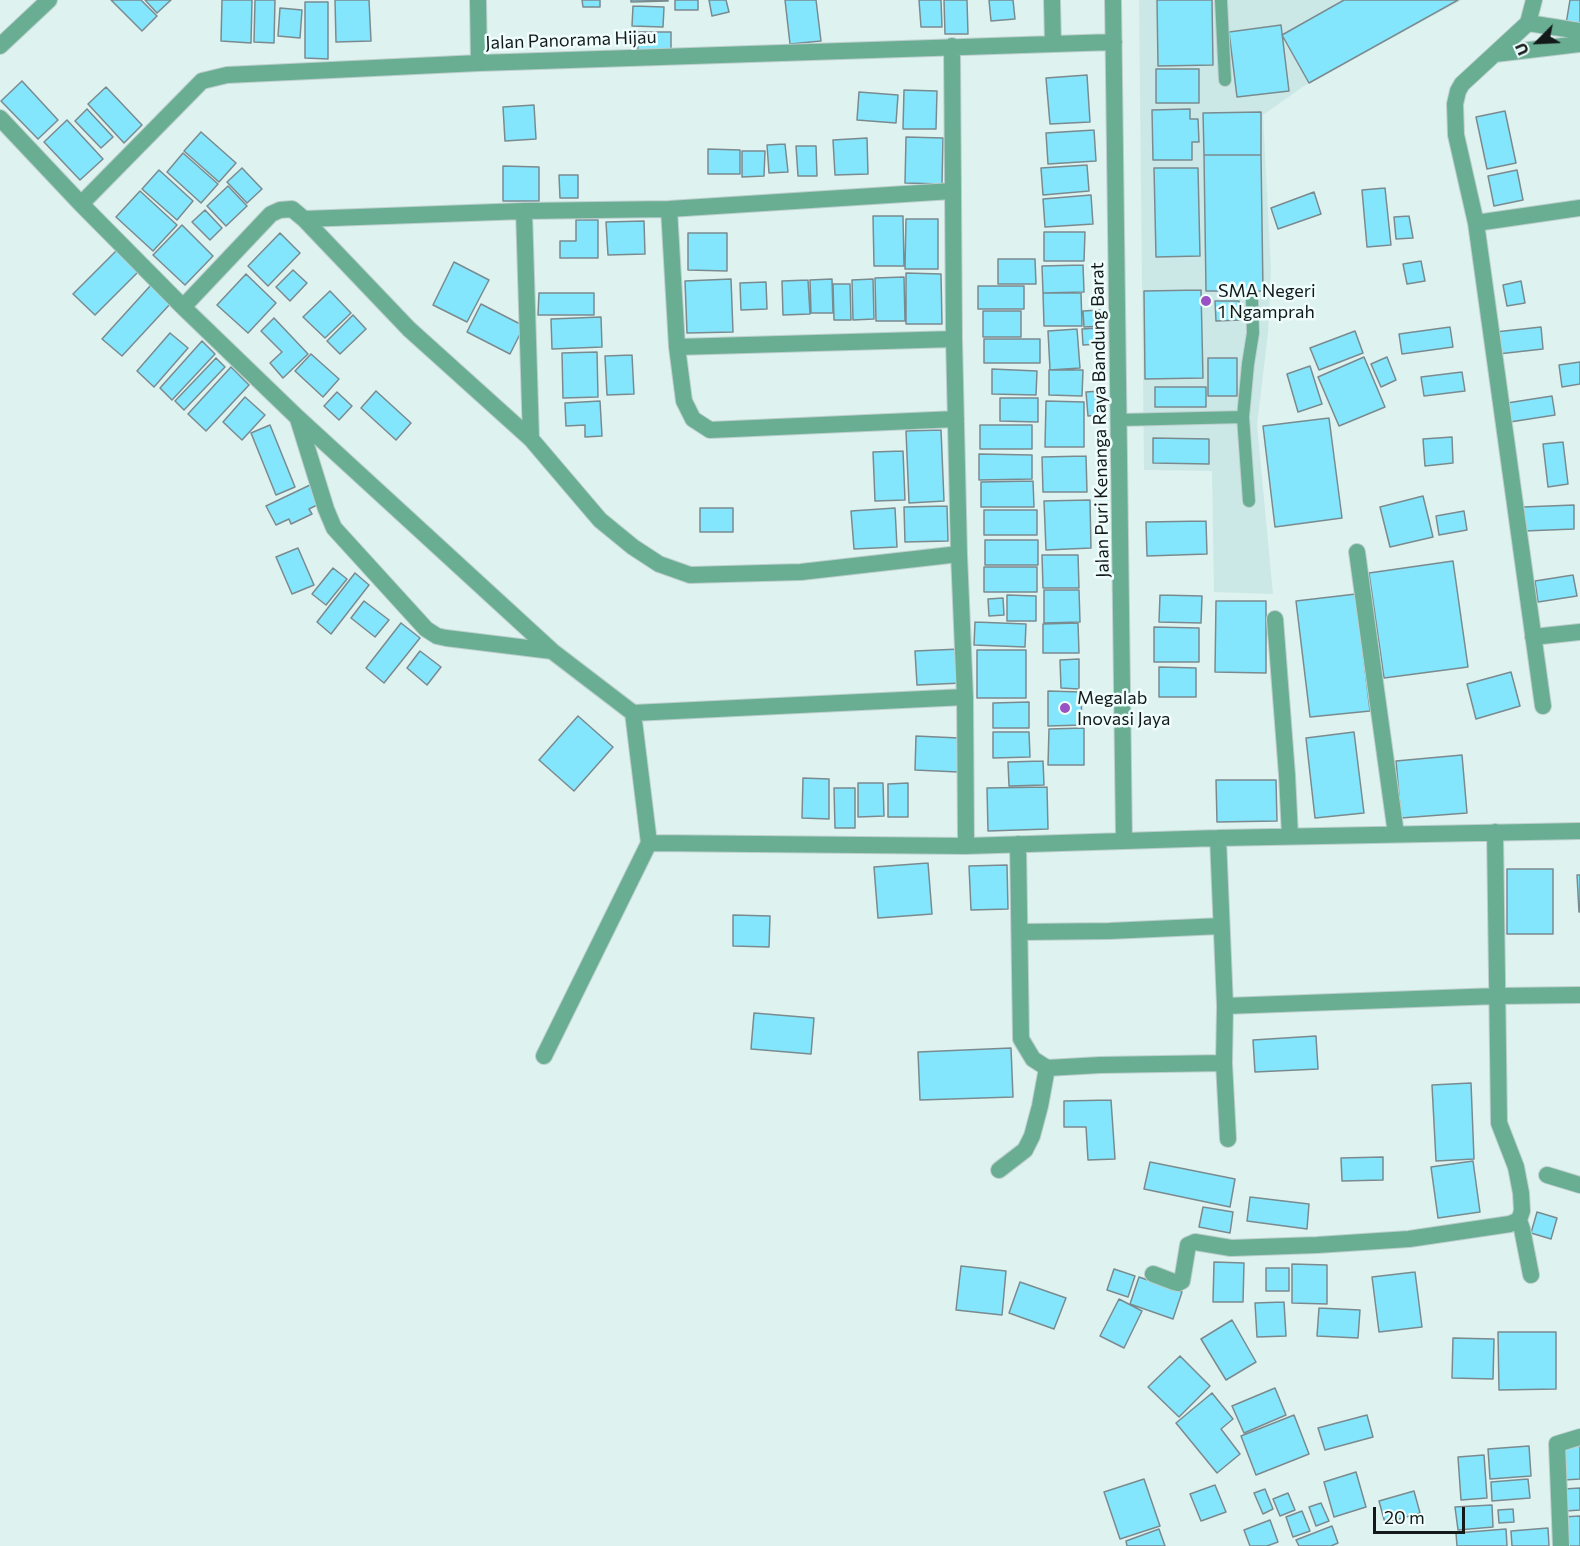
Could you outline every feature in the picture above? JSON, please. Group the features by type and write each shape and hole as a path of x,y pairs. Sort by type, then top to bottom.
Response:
{"street":[{"path":"0,46 49,0"},
{"path":"478,0 479,63"},
{"path":"1052,0 1053,44"},
{"name":"Jalan Puri Kenanga Raya Bandung Barat","path":"1113,0 1124,840"},
{"path":"1534,0 1528,23 1462,84 1455,104 1456,135 1476,223 1543,706"},
{"path":"1528,23 1580,31"},
{"name":"Jalan Panorama Hijau","path":"81,204 202,81 227,75 479,63 1114,42"},
{"path":"1495,54 1580,44"},
{"path":"952,46 954,339 965,697 966,846"},
{"path":"0,118 183,307 298,418 552,651 633,713 965,697"},
{"path":"304,219 524,211 669,209 952,191"},
{"path":"1476,223 1580,208"},
{"path":"183,307 271,214 280,210 292,209 409,329 531,439 600,520 633,547 659,564 690,575 801,572 959,554"},
{"path":"669,209 677,347 684,401 693,419 710,430 956,419"},
{"path":"524,211 531,439"},
{"path":"677,347 954,339"},
{"path":"298,418 334,528 426,629 436,636 446,638 552,651"},
{"path":"1357,552 1396,834"},
{"path":"1275,619 1290,836"},
{"path":"1533,637 1580,632"},
{"path":"544,1056 649,843 633,713"},
{"path":"649,843 966,846 1124,840 1580,831"},
{"path":"1153,1274 1178,1283 1182,1281 1188,1245 1195,1242 1231,1248 1352,1243 1420,1237 1509,1224 1518,1220 1522,1211 1516,1167 1498,1123 1495,832"},
{"path":"1218,838 1228,1138"},
{"path":"1018,844 1020,1039 1033,1059 1047,1068 1224,1063"},
{"path":"1020,932 1221,926"},
{"path":"1225,1006 1580,995"},
{"path":"999,1170 1019,1156 1029,1143 1040,1106 1047,1068"},
{"path":"1547,1175 1580,1185"},
{"path":"1518,1220 1522,1229 1531,1275"},
{"path":"1561,1546 1557,1444 1580,1437"}],"lane":[{"path":"1221,0 1225,80"},
{"path":"1249,501 1243,417 1253,333 1252,299"},
{"path":"1119,420 1243,417"}],"shaded area":[{"name":"SMA Negeri 1 Ngamprah","path":"1139,0 1462,0 1304,86 1263,115 1271,270 1268,333 1257,425 1273,594 1214,592 1212,471 1144,470"}],"building":[{"path":"111,0 141,0 157,16 142,31"},
{"path":"145,0 171,0 157,13"},
{"path":"222,0 252,0 251,43 221,41"},
{"path":"255,0 275,0 274,43 254,42"},
{"path":"335,0 369,0 371,41 336,42"},
{"path":"582,0 600,0 600,7 583,7"},
{"path":"631,0 668,0 668,1 631,2"},
{"path":"675,0 698,0 698,10 675,10"},
{"path":"709,0 726,0 729,12 712,16"},
{"path":"785,0 816,0 821,41 790,44"},
{"path":"919,0 941,0 942,27 921,27"},
{"path":"944,0 967,0 968,34 945,34"},
{"path":"989,0 1013,0 1015,19 991,21"},
{"path":"1157,0 1212,0 1213,65 1158,66"},
{"path":"1344,0 1458,0 1309,83 1282,35"},
{"path":"1570,0 1580,0 1580,26 1566,24"},
{"path":"305,2 328,2 328,59 305,58"},
{"path":"633,6 664,7 663,27 632,26"},
{"path":"280,8 302,10 300,38 278,36"},
{"path":"1281,25 1289,91 1237,97 1229,32"},
{"path":"637,32 671,32 671,53 638,54"},
{"path":"1156,69 1199,69 1199,103 1156,103"},
{"path":"1087,75 1090,122 1050,124 1046,78"},
{"path":"22,81 58,120 38,139 1,101"},
{"path":"106,87 142,125 124,143 88,104"},
{"path":"904,90 937,91 936,129 903,129"},
{"path":"859,92 898,95 896,123 857,120"},
{"path":"534,105 536,139 505,141 503,107"},
{"path":"87,109 113,137 101,148 75,121"},
{"path":"1190,109 1190,119 1198,119 1199,142 1192,142 1192,160 1153,160 1152,110"},
{"path":"1505,111 1516,163 1487,169 1476,117"},
{"path":"1261,112 1261,155 1204,155 1203,113"},
{"path":"67,120 103,159 80,180 44,142"},
{"path":"1094,130 1096,161 1048,164 1046,133"},
{"path":"201,132 236,163 219,182 184,151"},
{"path":"906,137 943,138 942,184 905,183"},
{"path":"867,138 868,174 835,175 833,140"},
{"path":"785,144 788,172 769,173 767,145"},
{"path":"796,146 816,146 817,176 798,176"},
{"path":"708,149 740,150 740,174 708,174"},
{"path":"742,151 765,151 764,176 742,177"},
{"path":"183,153 218,184 201,203 167,172"},
{"path":"1204,155 1261,155 1263,291 1206,291"},
{"path":"1087,165 1089,191 1043,195 1041,168"},
{"path":"503,166 539,167 539,201 503,201"},
{"path":"242,168 262,189 247,203 227,182"},
{"path":"1154,168 1198,168 1200,256 1156,257"},
{"path":"159,170 193,201 177,220 142,189"},
{"path":"1517,170 1523,200 1494,206 1488,176"},
{"path":"559,175 578,175 578,198 560,198"},
{"path":"228,186 247,206 226,226 207,206"},
{"path":"1385,188 1391,245 1367,247 1362,190"},
{"path":"140,191 177,225 153,251 116,217"},
{"path":"1314,192 1321,214 1278,229 1271,208"},
{"path":"1091,195 1093,224 1045,227 1043,199"},
{"path":"205,210 222,228 210,240 192,222"},
{"path":"873,216 903,216 904,266 874,266"},
{"path":"1409,216 1413,238 1396,239 1394,217"},
{"path":"906,219 938,219 938,269 905,269"},
{"path":"576,220 598,220 598,258 560,258 560,241 576,241"},
{"path":"644,221 645,254 608,255 606,222"},
{"path":"182,225 213,256 185,285 153,255"},
{"path":"1044,232 1085,232 1084,261 1044,261"},
{"path":"280,233 300,253 268,286 248,266"},
{"path":"688,233 727,233 727,271 688,270"},
{"path":"118,249 139,271 95,315 73,294"},
{"path":"998,259 1035,259 1036,284 998,284"},
{"path":"1421,261 1425,281 1407,284 1403,264"},
{"path":"454,262 489,280 467,322 433,305"},
{"path":"1083,265 1084,292 1043,293 1042,266"},
{"path":"293,270 307,283 290,301 276,287"},
{"path":"906,273 941,274 942,324 906,324"},
{"path":"246,274 276,303 248,333 217,305"},
{"path":"904,277 905,321 876,321 875,278"},
{"path":"731,279 733,332 687,333 685,281"},
{"path":"832,279 833,313 811,313 810,280"},
{"path":"873,279 874,319 853,320 852,280"},
{"path":"808,280 810,314 783,315 782,281"},
{"path":"1521,281 1525,303 1507,306 1503,285"},
{"path":"766,282 767,309 741,310 740,283"},
{"path":"833,284 850,284 851,320 834,320"},
{"path":"151,285 171,303 122,356 102,339"},
{"path":"978,286 1024,286 1024,309 978,309"},
{"path":"1201,290 1203,378 1145,379 1144,291"},
{"path":"330,291 351,313 325,338 303,317"},
{"path":"539,293 594,293 594,315 538,315"},
{"path":"1043,293 1081,293 1082,326 1044,326"},
{"path":"1215,301 1239,301 1240,320 1216,321"},
{"path":"481,304 524,326 510,354 467,332"},
{"path":"1100,310 1101,326 1084,327 1083,311"},
{"path":"983,311 1021,311 1021,337 983,337"},
{"path":"353,315 366,329 340,354 327,341"},
{"path":"601,317 602,347 552,349 551,319"},
{"path":"274,318 308,354 283,378 270,363 282,352 261,331"},
{"path":"1450,327 1453,347 1402,354 1399,334"},
{"path":"1541,327 1543,349 1498,354 1495,332"},
{"path":"1098,328 1099,344 1083,345 1082,329"},
{"path":"1077,329 1080,368 1050,370 1048,331"},
{"path":"1355,331 1363,353 1319,370 1310,348"},
{"path":"170,333 188,348 154,387 137,371"},
{"path":"984,339 1040,339 1040,363 984,363"},
{"path":"202,341 215,354 172,400 160,388"},
{"path":"597,352 598,397 563,398 562,353"},
{"path":"311,354 339,379 323,397 295,371"},
{"path":"632,355 634,394 607,395 605,356"},
{"path":"1364,357 1385,407 1339,426 1318,377"},
{"path":"1387,357 1396,380 1381,387 1371,364"},
{"path":"216,358 225,367 184,410 175,401"},
{"path":"1208,358 1237,358 1237,396 1208,396"},
{"path":"1580,362 1580,384 1562,387 1559,365"},
{"path":"1310,366 1322,404 1298,412 1287,374"},
{"path":"231,367 249,385 206,431 188,414"},
{"path":"992,369 1037,371 1036,395 992,394"},
{"path":"1049,370 1083,370 1082,396 1049,395"},
{"path":"1462,372 1465,391 1424,396 1421,377"},
{"path":"1155,387 1206,387 1206,407 1155,407"},
{"path":"376,391 411,423 396,440 361,408"},
{"path":"1100,391 1102,415 1088,416 1086,392"},
{"path":"337,392 352,406 339,420 324,406"},
{"path":"1552,396 1555,415 1510,422 1507,403"},
{"path":"245,397 265,415 242,440 223,422"},
{"path":"1000,398 1038,398 1038,422 1000,421"},
{"path":"600,401 602,436 585,437 585,425 566,426 565,403"},
{"path":"1046,401 1084,402 1084,447 1045,447"},
{"path":"1329,418 1342,518 1275,527 1263,426"},
{"path":"270,425 295,487 276,495 251,433"},
{"path":"980,425 1032,425 1032,449 980,449"},
{"path":"941,430 944,501 909,503 906,431"},
{"path":"1452,437 1453,463 1425,466 1423,439"},
{"path":"1153,438 1209,439 1209,464 1153,463"},
{"path":"1563,442 1568,484 1548,487 1543,444"},
{"path":"903,451 905,500 875,501 873,452"},
{"path":"979,454 1032,455 1032,479 979,480"},
{"path":"1086,456 1087,492 1043,492 1042,457"},
{"path":"1033,481 1034,507 981,507 981,482"},
{"path":"310,485 319,504 309,509 312,514 291,524 289,519 276,525 266,506"},
{"path":"1423,496 1433,537 1390,547 1380,507"},
{"path":"1090,500 1091,548 1046,550 1044,501"},
{"path":"1574,505 1574,529 1524,531 1523,507"},
{"path":"947,506 948,541 905,542 904,507"},
{"path":"700,508 733,508 733,532 700,532"},
{"path":"895,508 897,547 854,549 851,511"},
{"path":"984,510 1037,510 1037,535 984,535"},
{"path":"1464,511 1467,530 1439,535 1436,516"},
{"path":"1206,521 1207,554 1147,556 1146,522"},
{"path":"985,540 1038,540 1038,565 985,565"},
{"path":"298,548 314,585 292,594 276,557"},
{"path":"1042,555 1078,555 1079,588 1043,588"},
{"path":"1453,561 1468,667 1384,678 1369,573"},
{"path":"984,567 1037,567 1037,592 984,592"},
{"path":"333,568 347,579 326,605 312,594"},
{"path":"355,573 369,585 331,634 317,622"},
{"path":"1573,575 1577,596 1538,602 1535,581"},
{"path":"1044,590 1079,590 1080,622 1044,623"},
{"path":"1356,594 1370,711 1310,717 1296,601"},
{"path":"1007,595 1036,596 1036,621 1007,621"},
{"path":"1160,595 1202,596 1201,623 1159,622"},
{"path":"1003,598 1004,615 989,616 988,599"},
{"path":"364,601 389,620 375,637 351,618"},
{"path":"1216,601 1266,601 1266,673 1215,672"},
{"path":"975,622 1026,624 1025,647 974,645"},
{"path":"401,623 420,638 384,683 366,668"},
{"path":"1078,623 1079,653 1043,653 1043,624"},
{"path":"1154,627 1199,628 1199,662 1154,662"},
{"path":"960,649 962,683 917,685 915,651"},
{"path":"977,650 1026,650 1026,698 977,698"},
{"path":"420,651 441,667 427,685 407,668"},
{"path":"1079,659 1079,689 1061,688 1060,660"},
{"path":"1159,667 1196,668 1196,697 1159,697"},
{"path":"1511,672 1520,706 1476,719 1467,684"},
{"name":"Megalab Inovasi Jaya","path":"1048,691 1081,692 1082,725 1048,726"},
{"path":"1029,702 1029,728 993,728 993,703"},
{"path":"578,716 613,747 574,791 539,760"},
{"path":"1084,728 1084,765 1048,765 1049,729"},
{"path":"993,732 1029,732 1030,757 993,758"},
{"path":"1354,732 1364,813 1315,818 1306,738"},
{"path":"916,736 959,738 958,772 915,770"},
{"path":"1462,755 1467,813 1401,818 1396,761"},
{"path":"1043,761 1044,785 1009,786 1008,762"},
{"path":"803,778 829,779 829,819 802,818"},
{"path":"1216,780 1276,780 1277,821 1217,822"},
{"path":"858,783 883,783 884,816 858,817"},
{"path":"908,783 908,817 888,817 888,784"},
{"path":"1047,787 1048,829 988,831 987,788"},
{"path":"834,788 855,788 855,828 835,828"},
{"path":"928,863 932,914 878,918 874,867"},
{"path":"1007,865 1008,909 971,910 969,866"},
{"path":"1507,869 1553,869 1553,934 1507,934"},
{"path":"1577,875 1580,875 1580,912 1579,912"},
{"path":"733,915 770,916 769,947 733,946"},
{"path":"754,1013 814,1018 811,1054 751,1049"},
{"path":"1316,1036 1318,1069 1255,1072 1253,1040"},
{"path":"1011,1048 1013,1097 920,1100 918,1052"},
{"path":"1471,1083 1474,1159 1436,1161 1432,1085"},
{"path":"1111,1100 1115,1159 1088,1160 1086,1127 1064,1127 1064,1101"},
{"path":"1383,1157 1383,1180 1342,1181 1341,1158"},
{"path":"1473,1161 1480,1212 1438,1218 1431,1167"},
{"path":"1150,1162 1235,1179 1230,1207 1144,1189"},
{"path":"1250,1197 1309,1204 1307,1229 1247,1221"},
{"path":"1203,1207 1233,1212 1230,1233 1199,1227"},
{"path":"1537,1212 1557,1218 1551,1239 1531,1233"},
{"path":"1214,1262 1244,1263 1243,1302 1213,1302"},
{"path":"1292,1264 1327,1265 1327,1304 1292,1303"},
{"path":"961,1266 1006,1271 1002,1315 956,1310"},
{"path":"1266,1268 1289,1268 1289,1291 1266,1291"},
{"path":"1114,1269 1135,1276 1128,1297 1107,1290"},
{"path":"1415,1272 1422,1327 1379,1332 1372,1277"},
{"path":"1139,1277 1182,1292 1173,1319 1130,1304"},
{"path":"1020,1282 1066,1298 1054,1329 1009,1313"},
{"path":"1119,1299 1142,1311 1124,1348 1100,1336"},
{"path":"1284,1302 1286,1336 1257,1337 1255,1303"},
{"path":"1319,1308 1360,1310 1358,1338 1317,1336"},
{"path":"1232,1320 1256,1362 1226,1380 1201,1339"},
{"path":"1498,1332 1556,1332 1556,1389 1499,1390"},
{"path":"1453,1338 1494,1339 1493,1379 1452,1378"},
{"path":"1180,1356 1210,1386 1179,1417 1148,1387"},
{"path":"1275,1388 1286,1415 1244,1433 1232,1406"},
{"path":"1212,1393 1233,1419 1221,1429 1240,1454 1217,1473 1176,1423"},
{"path":"1294,1415 1309,1454 1256,1475 1241,1436"},
{"path":"1367,1415 1373,1437 1325,1450 1318,1428"},
{"path":"1529,1446 1531,1476 1490,1479 1488,1449"},
{"path":"1580,1446 1580,1479 1564,1480 1562,1447"},
{"path":"1484,1455 1487,1498 1461,1500 1458,1457"},
{"path":"1356,1472 1366,1507 1334,1517 1324,1482"},
{"path":"1144,1479 1160,1526 1120,1539 1104,1492"},
{"path":"1528,1479 1530,1498 1492,1501 1491,1482"},
{"path":"1215,1485 1226,1512 1201,1521 1190,1494"},
{"path":"1580,1488 1580,1510 1566,1511 1564,1489"},
{"path":"1265,1489 1273,1509 1263,1514 1254,1493"},
{"path":"1414,1491 1420,1513 1385,1523 1379,1501"},
{"path":"1288,1493 1295,1510 1280,1516 1273,1499"},
{"path":"1321,1503 1329,1521 1316,1526 1309,1507"},
{"path":"1492,1505 1493,1527 1458,1530 1455,1507"},
{"path":"1513,1509 1514,1522 1499,1523 1498,1510"},
{"path":"1302,1511 1310,1531 1293,1537 1286,1517"},
{"path":"1580,1516 1580,1546 1564,1546 1562,1517"},
{"path":"1270,1520 1278,1542 1267,1546 1250,1546 1244,1530"},
{"path":"1332,1526 1338,1543 1331,1546 1299,1546 1296,1540"},
{"path":"1548,1528 1549,1546 1512,1546 1511,1531"},
{"path":"1159,1529 1165,1546 1127,1546 1126,1541"},
{"path":"1506,1529 1507,1546 1457,1546 1456,1533"}],"place":[{"name":"SMA Negeri 1 Ngamprah","path":"1206,301"},
{"name":"Megalab Inovasi Jaya","path":"1065,708"}]}
